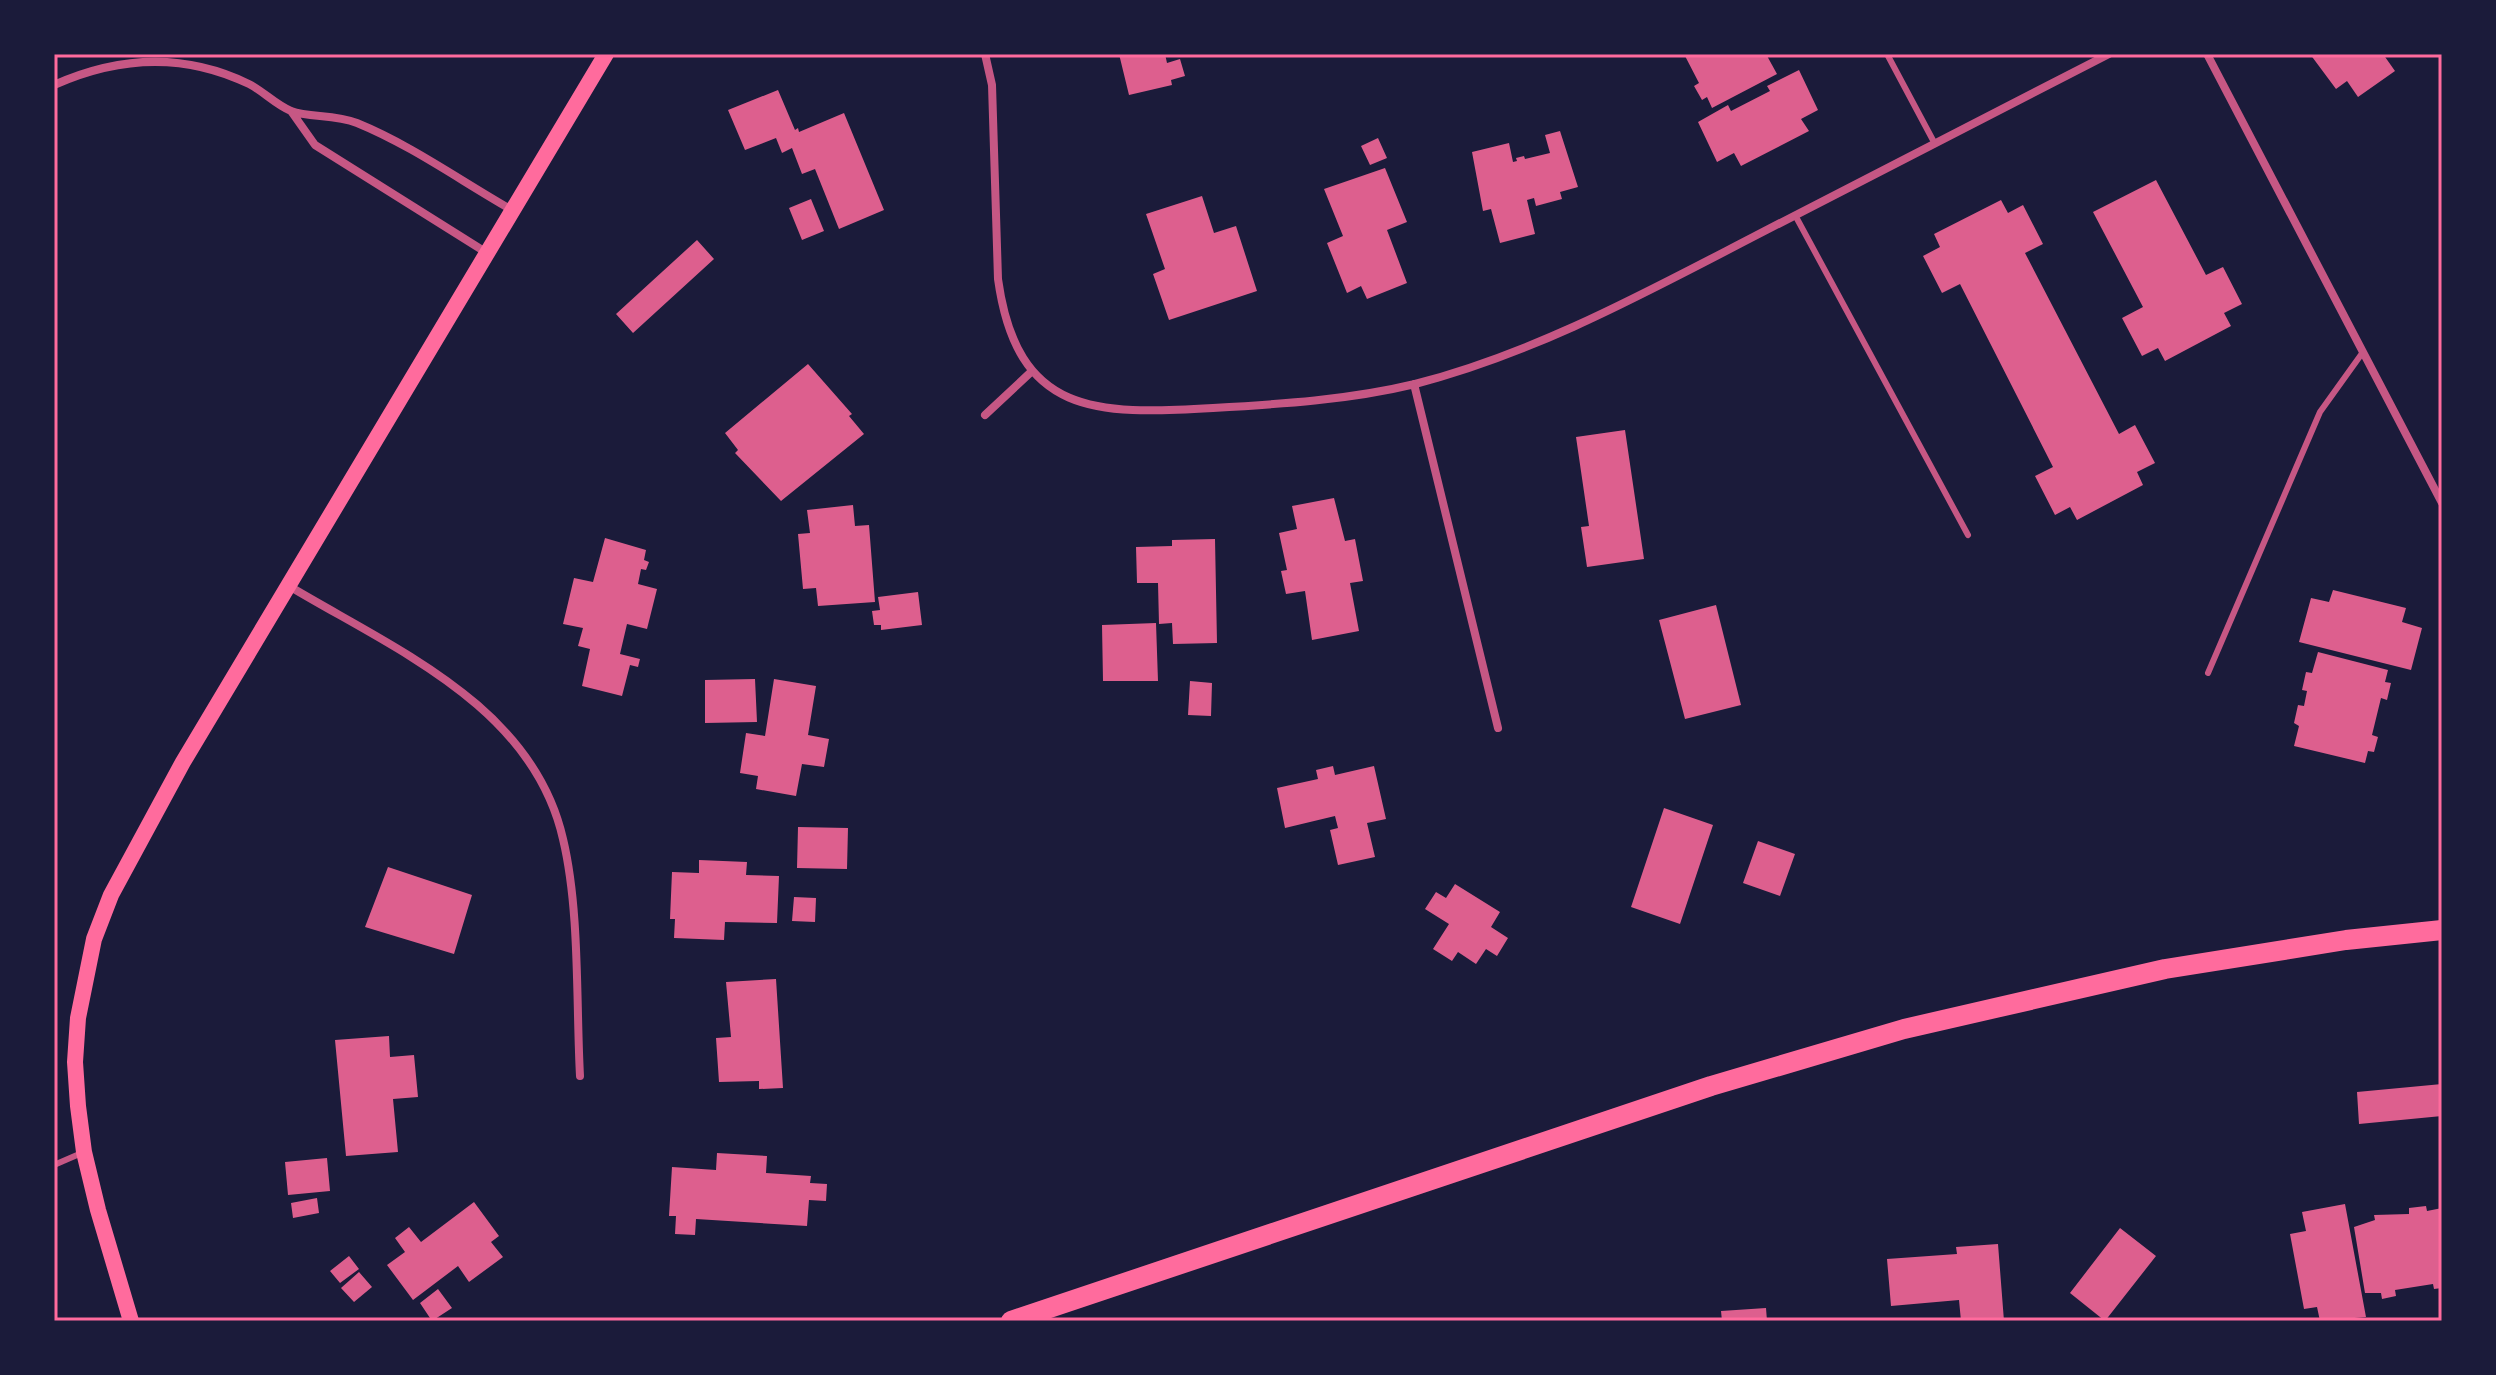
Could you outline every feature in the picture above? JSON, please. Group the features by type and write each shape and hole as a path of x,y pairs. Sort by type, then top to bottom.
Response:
{"main road":[{"path":"131,1321 84,1152 75,1062 80,1006 94,939 111,895 140,839 606,54"},
{"path":"1011,1321 1711,1086 1904,1029 2165,969 2346,940 2442,930"}],"street":[{"path":"985,54 992,85 1002,308 1019,353 1031,372 1071,401 1102,407 1187,410 1356,396 1414,384 1507,355 1597,318 2109,54"},
{"path":"2207,54 2442,503"},
{"path":"54,85 90,70 121,62 178,62 231,76 291,111 315,145 487,253"},
{"path":"291,111 329,114 358,124 513,210"},
{"path":"985,415 1031,372"},
{"path":"1414,384 1498,728"},
{"path":"289,586 438,675 477,702 530,762 553,805 563,838 570,881 580,1076"}],"lane":[{"path":"1887,54 1935,144"},
{"path":"1795,215 1968,535"},
{"path":"2208,673 2320,412 2363,352"},
{"path":"54,1165 84,1152"}],"building":[{"path":"1119,54 1165,54 1167,63 1180,59 1185,76 1171,80 1172,85 1129,95"},
{"path":"1684,54 1766,54 1777,74 1712,108 1707,97 1702,100 1694,86 1699,83"},
{"path":"2310,54 2383,54 2395,71 2358,97 2347,81 2336,89"},
{"path":"1799,70 1818,110 1801,119 1809,131 1741,166 1734,153 1717,162 1698,122 1728,105 1731,111 1770,91 1767,86"},
{"path":"778,90 795,130 798,128 799,132 844,113 884,210 839,229 815,169 802,174 792,148 782,153 776,138 745,150 728,110"},
{"path":"1560,131 1578,187 1560,192 1562,199 1536,206 1534,198 1527,200 1535,234 1500,243 1491,209 1483,211 1472,152 1509,143 1513,162 1524,156 1525,159 1550,153 1545,135"},
{"path":"1378,138 1387,158 1370,165 1361,146"},
{"path":"1385,168 1407,222 1387,230 1407,283 1367,299 1361,286 1347,293 1327,243 1343,236 1324,189"},
{"path":"2156,180 2206,275 2223,267 2242,304 2224,313 2231,326 2165,361 2158,348 2142,356 2122,318 2143,307 2093,212"},
{"path":"1202,196 1214,233 1236,226 1257,291 1169,320 1153,274 1165,269 1146,214"},
{"path":"811,199 824,231 802,240 789,208"},
{"path":"2001,200 2008,213 2023,205 2043,244 2025,253 2119,434 2135,425 2155,463 2137,472 2143,485 2077,520 2070,507 2055,515 2035,476 2053,467 1960,284 1942,293 1923,256 1940,247 1934,234"},
{"path":"697,240 714,259 633,333 616,314"},
{"path":"808,364 852,414 849,416 864,434 781,501 735,453 738,450 725,433"},
{"path":"1625,430 1644,559 1587,567 1581,527 1589,526 1576,437"},
{"path":"1334,498 1345,541 1355,539 1363,581 1350,583 1359,631 1312,640 1305,591 1286,594 1281,571 1287,570 1279,533 1297,529 1292,506"},
{"path":"853,505 855,526 869,525 875,602 818,606 816,588 803,589 798,534 810,533 807,510"},
{"path":"605,538 646,550 644,560 649,562 646,570 641,569 638,584 657,589 647,629 627,624 620,654 640,659 638,667 630,665 622,696 582,686 590,649 578,646 583,628 563,624 574,578 593,582"},
{"path":"1215,539 1217,643 1173,644 1172,623 1159,624 1158,583 1137,583 1136,547 1172,546 1172,540"},
{"path":"2333,590 2406,608 2402,622 2422,628 2411,670 2299,642 2311,598 2329,602"},
{"path":"918,592 922,625 881,630 881,625 874,625 872,611 880,610 878,597"},
{"path":"1716,605 1741,705 1685,719 1659,620"},
{"path":"1156,623 1158,681 1103,681 1102,625"},
{"path":"2318,652 2388,670 2385,682 2391,683 2387,700 2381,698 2372,735 2378,737 2374,752 2368,751 2365,763 2294,746 2299,726 2294,723 2298,705 2304,706 2307,691 2302,690 2306,672 2312,673"},
{"path":"755,679 757,722 705,723 705,680"},
{"path":"774,679 816,686 808,735 829,739 824,767 802,764 796,796 756,789 758,776 740,773 746,733 765,736"},
{"path":"1190,681 1212,683 1211,716 1188,715"},
{"path":"1333,766 1335,775 1374,766 1386,819 1367,823 1375,857 1338,865 1330,830 1338,828 1335,816 1285,828 1277,788 1318,779 1316,770"},
{"path":"1664,808 1713,825 1680,924 1631,907"},
{"path":"798,827 848,828 847,869 797,868"},
{"path":"1758,841 1795,854 1780,896 1743,883"},
{"path":"699,860 747,862 746,875 779,876 777,923 725,922 724,940 674,938 675,919 670,919 672,872 699,873"},
{"path":"388,867 472,895 454,954 365,927"},
{"path":"1455,884 1500,912 1491,927 1508,938 1497,956 1486,949 1476,964 1458,952 1452,961 1433,949 1449,924 1425,909 1436,892 1446,898"},
{"path":"794,897 816,898 815,922 792,921"},
{"path":"776,979 783,1088 759,1089 759,1081 719,1082 716,1038 731,1037 726,982"},
{"path":"389,1036 390,1057 414,1055 418,1097 393,1099 398,1152 346,1156 335,1040"},
{"path":"2442,1084 2442,1116 2359,1124 2357,1092"},
{"path":"717,1153 767,1156 766,1173 811,1176 810,1183 827,1184 826,1201 809,1200 807,1226 696,1219 695,1235 675,1234 676,1216 669,1216 672,1167 716,1170"},
{"path":"327,1158 330,1191 288,1195 285,1162"},
{"path":"317,1198 319,1213 293,1218 291,1203"},
{"path":"474,1202 499,1236 491,1242 503,1257 469,1282 458,1266 413,1300 387,1265 405,1252 395,1238 409,1227 421,1242"},
{"path":"2345,1204 2366,1317 2320,1321 2317,1307 2304,1309 2290,1234 2306,1231 2302,1212"},
{"path":"2426,1206 2427,1211 2442,1208 2442,1288 2434,1289 2433,1284 2395,1290 2396,1296 2382,1299 2381,1293 2365,1293 2354,1227 2375,1220 2374,1215 2409,1214 2409,1208"},
{"path":"2120,1228 2156,1256 2105,1321 2070,1293"},
{"path":"1998,1244 2004,1321 1961,1321 1959,1300 1891,1306 1887,1259 1957,1254 1956,1247"},
{"path":"349,1256 359,1269 340,1283 330,1271"},
{"path":"359,1272 372,1287 354,1302 341,1288"},
{"path":"438,1289 452,1308 432,1321 420,1303"},
{"path":"1766,1308 1767,1321 1722,1321 1721,1311"}]}
